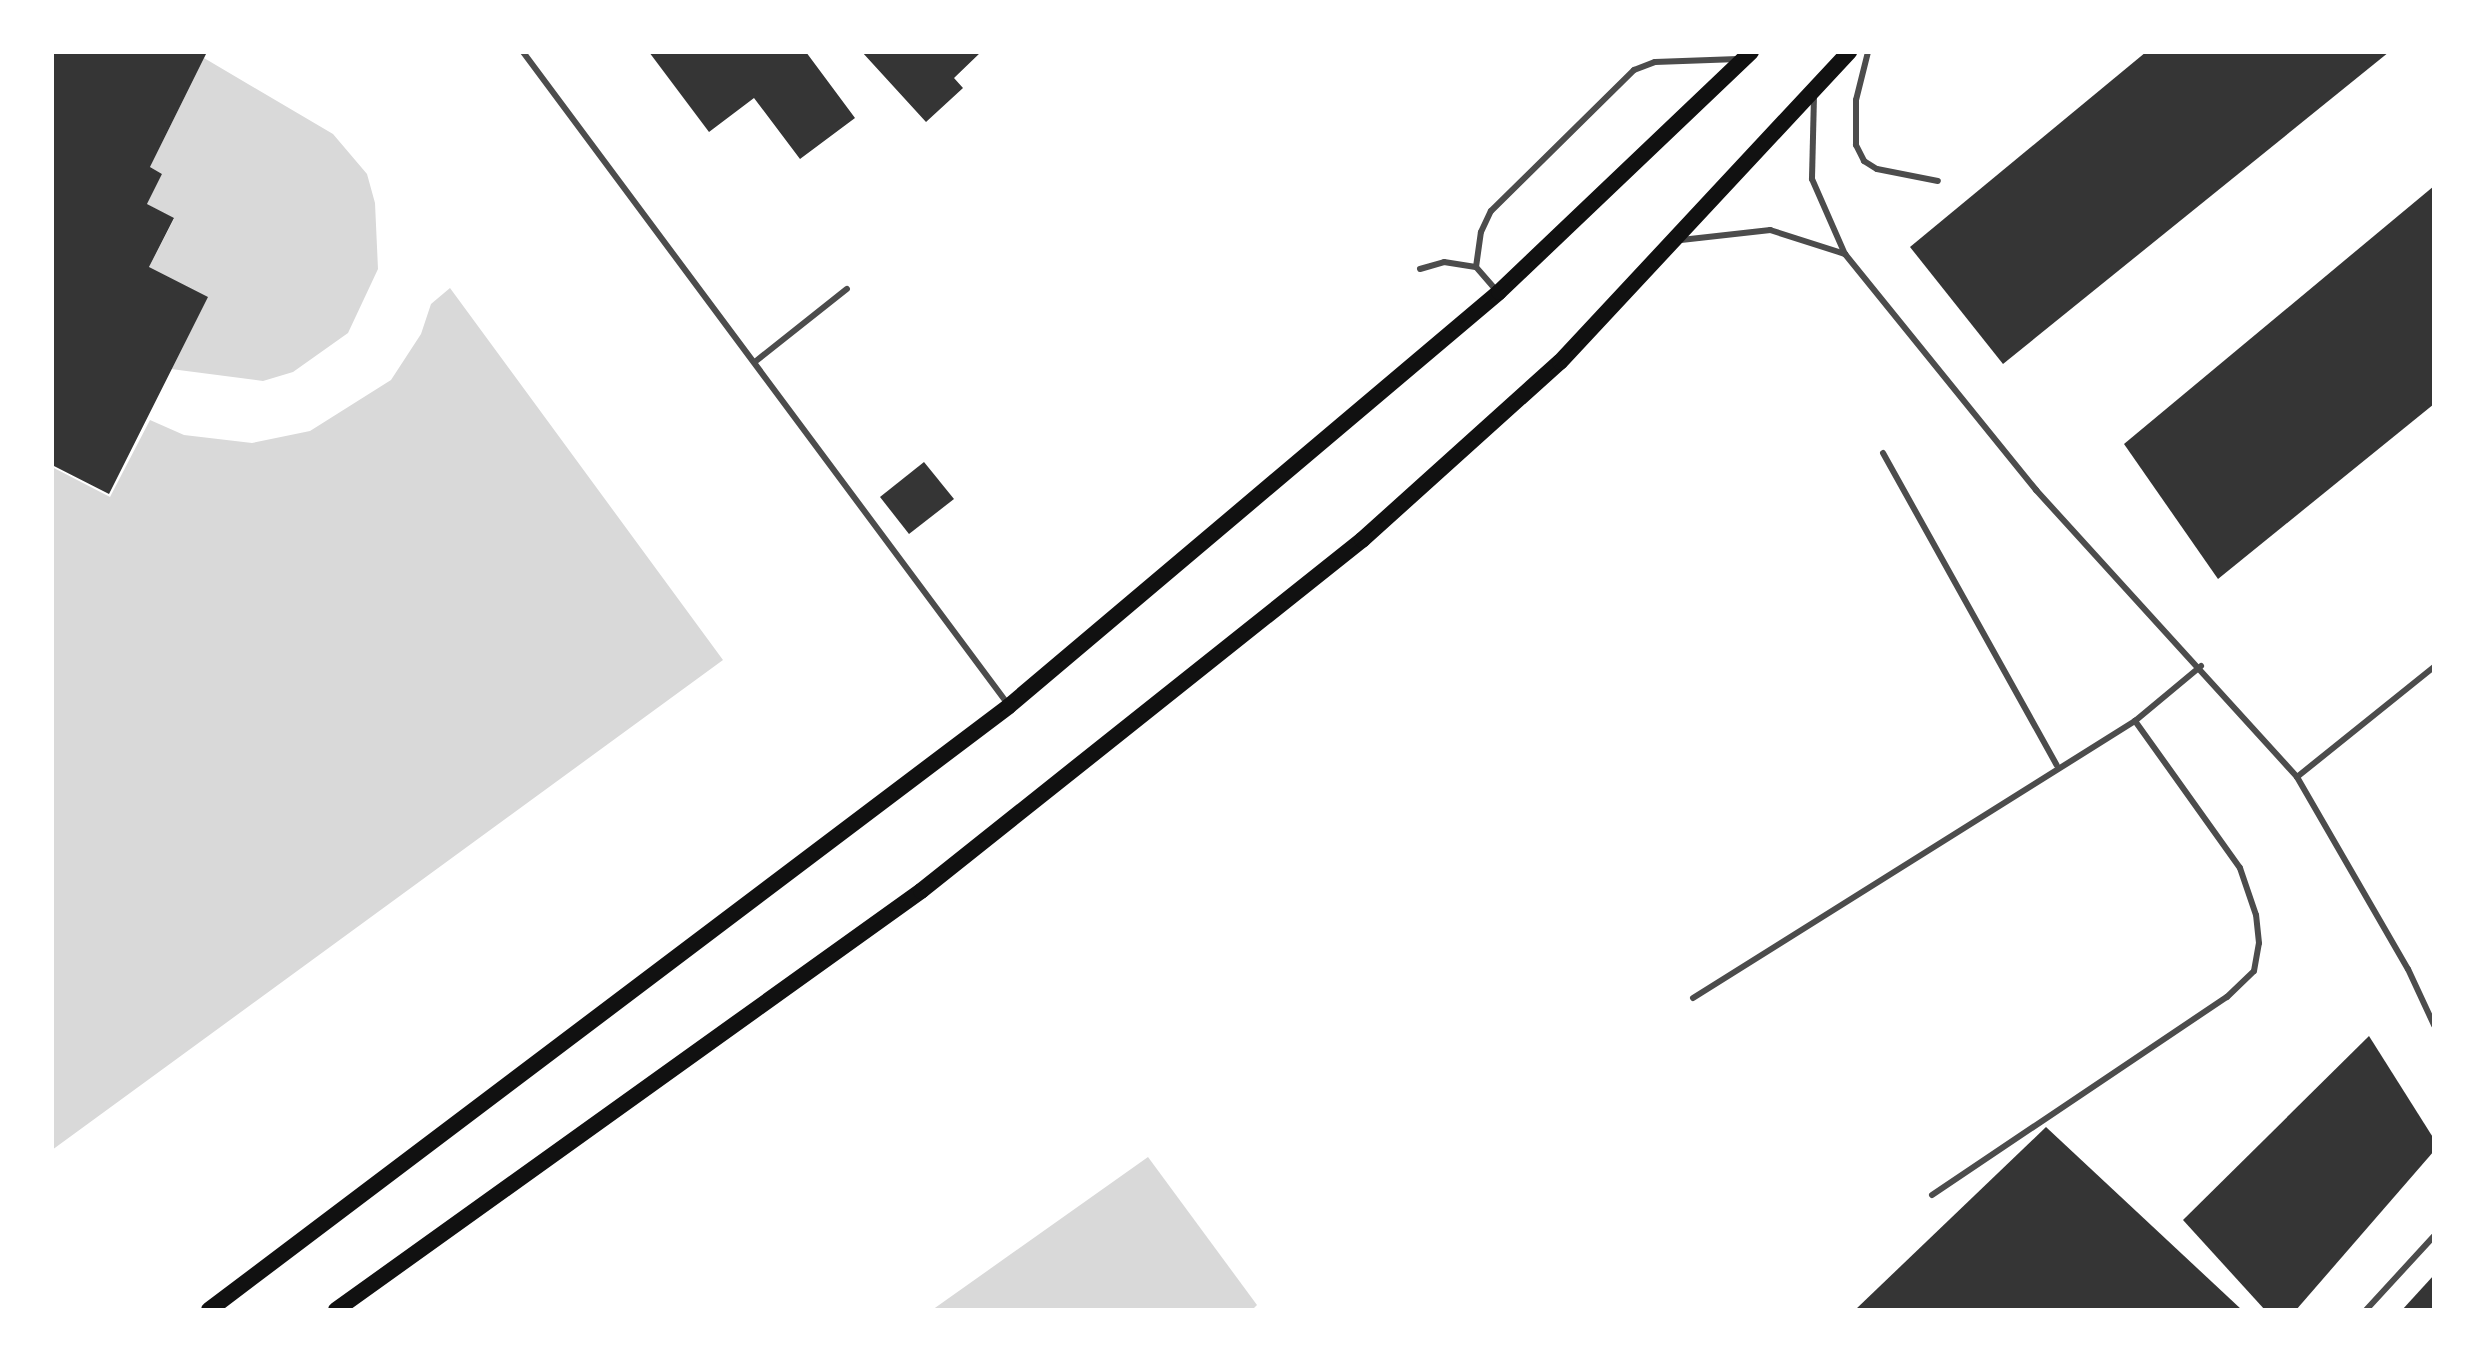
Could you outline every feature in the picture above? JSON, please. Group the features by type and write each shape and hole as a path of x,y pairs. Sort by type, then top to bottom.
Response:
{"main road":[{"path":"336,1310 921,891 1362,540 1560,362 1849,52"},
{"path":"209,1310 1009,706 1499,292 1748,55"}],"lane":[{"path":"523,52 756,361 1009,706"},
{"path":"1868,52 1856,100 1856,145 1864,161 1877,169 1938,181"},
{"path":"1476,267 1481,232 1491,211 1634,70 1667,60 1748,55"},
{"path":"1815,89 1812,179 1845,254 2036,490 2201,666 2297,777 2408,969 2434,1025"},
{"path":"1673,241 1770,230 1845,254"},
{"path":"1420,269 1444,262 1476,267 1499,292"},
{"path":"756,361 847,289"},
{"path":"1883,453 2057,765"},
{"path":"1693,998 2057,765 2135,721 2201,666"},
{"path":"2297,777 2434,667"},
{"path":"1932,1195 2227,997 2254,971 2259,943 2256,915 2240,868 2135,721"},
{"path":"2366,1310 2434,1236"}],"shaded area":[{"path":"204,58 333,134 367,174 375,203 378,269 348,333 293,372 263,381 171,369 149,267 174,219 147,204 162,174 150,167"},
{"path":"450,288 723,660 52,1150 52,467 110,497 150,420 184,435 252,443 310,431 391,380 421,334 431,304"},
{"path":"1148,1157 1257,1305 1252,1310 932,1310"}],"building":[{"path":"52,52 207,52 150,167 162,174 147,204 174,218 149,267 208,297 109,494 52,465"},
{"path":"649,52 806,52 855,118 800,159 754,98 709,132"},
{"path":"862,52 981,52 954,78 963,88 926,122"},
{"path":"2146,52 2389,52 2003,364 1910,247"},
{"path":"2434,186 2434,404 2218,579 2124,444"},
{"path":"924,462 954,499 909,534 880,497"},
{"path":"2369,1036 2434,1139 2434,1151 2296,1310 2265,1310 2183,1220"},
{"path":"2046,1127 2242,1310 1855,1310"},
{"path":"2434,1275 2434,1310 2402,1310"}]}
